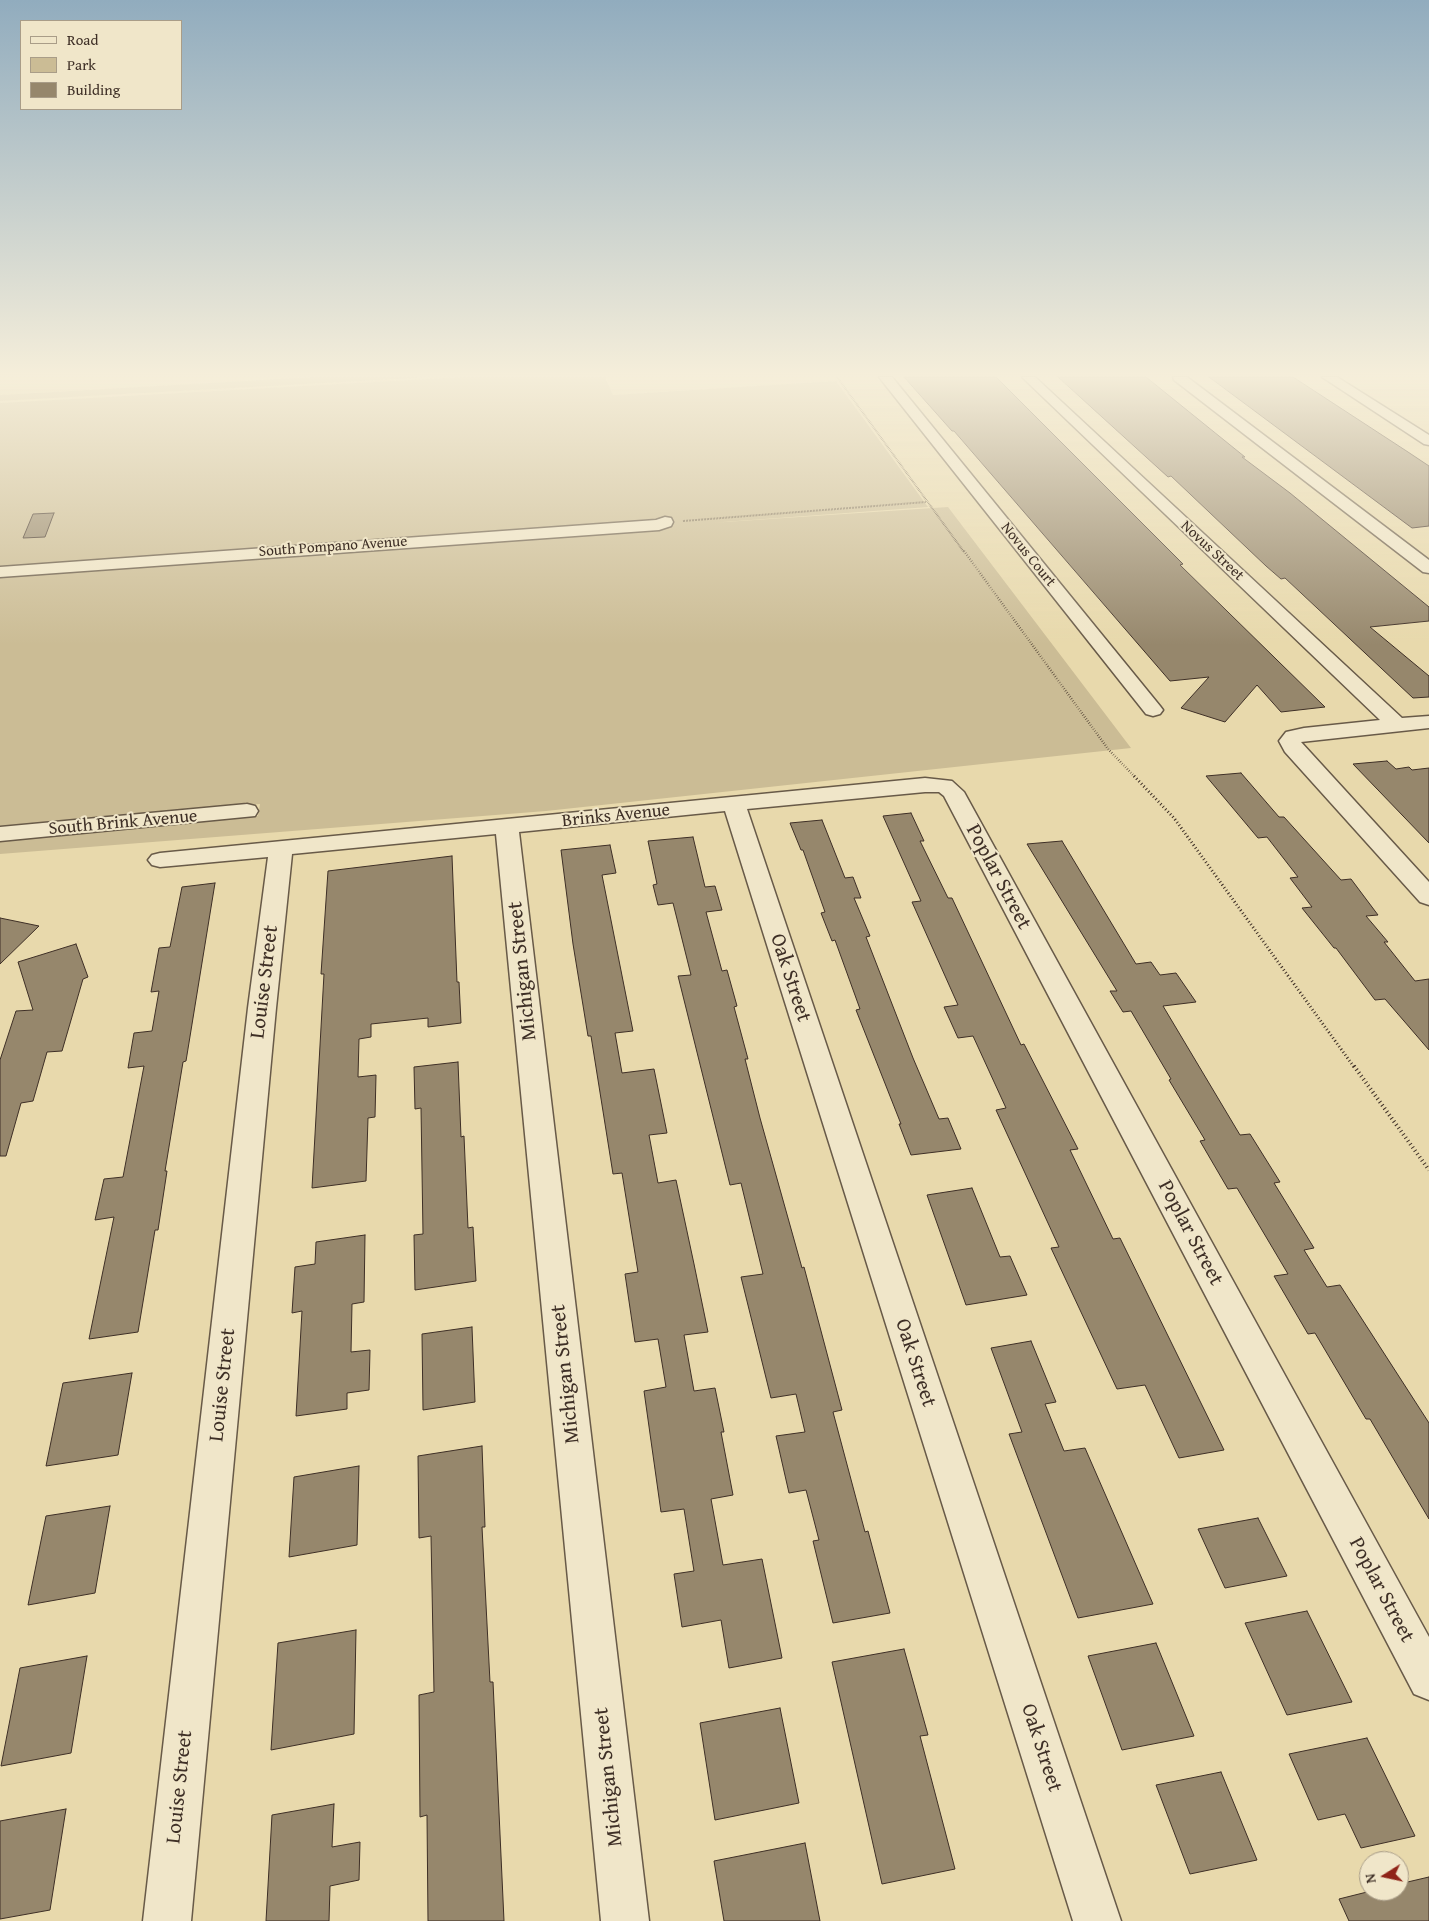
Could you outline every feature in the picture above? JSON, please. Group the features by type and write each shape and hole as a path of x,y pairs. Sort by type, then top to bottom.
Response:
{"street":[{"name":"Novus Court","path":"958,467 1153,710"},
{"name":"Novus Street","path":"1124,467 1397,725"},
{"path":"1297,467 1429,568"},
{"name":"South Pompano Avenue","path":"0,572 649,525 665,522"},
{"path":"1429,722 1304,734 1294,737 1290,742 1292,748 1429,897"},
{"name":"Brinks Avenue","path":"281,848 925,785 944,786 949,789"},
{"name":"Poplar Street","path":"949,789 958,801 1429,1679"},
{"name":"Oak Street","path":"734,805 1097,1921"},
{"name":"South Brink Avenue","path":"0,834 247,811"},
{"name":"Michigan Street","path":"507,827 625,1921"},
{"path":"160,860 281,848"},
{"name":"Louise Street","path":"166,1921 260,1028 281,848"}],"path":[{"path":"901,467 1108,749 1174,818 1429,1170"},
{"path":"665,522 927,502"}],"green space":[{"path":"0,467 899,467 928,507 710,523 948,507 1131,748 546,811 0,854 0,841 258,816 260,804 0,828 0,575 674,525 0,572"}],"building":[{"path":"985,467 1086,467 1183,564 1180,565 1325,707 1281,712 1257,685 1225,722 1181,708 1209,677 1170,681"},
{"path":"1157,467 1255,467 1290,493 1429,607 1429,621 1370,627 1429,676 1429,697 1413,698 1285,578 1281,579 1171,476 1168,477"},
{"path":"1330,467 1429,467 1429,526 1412,528"},
{"path":"54,513 45,537 23,538 33,514"},
{"path":"1387,761 1396,769 1409,767 1412,770 1429,768 1429,843 1353,764"},
{"path":"1241,773 1279,817 1284,817 1341,880 1351,879 1378,915 1366,916 1388,942 1384,942 1415,981 1429,979 1429,1050 1385,999 1375,1000 1336,948 1334,948 1302,908 1312,907 1290,878 1298,877 1267,837 1258,838 1206,776"},
{"path":"911,813 924,841 920,841 948,898 952,898 1021,1045 1024,1044 1078,1149 1070,1150 1113,1239 1120,1238 1224,1450 1179,1458 1145,1385 1117,1389 1051,1248 1059,1247 996,1110 1006,1108 973,1036 958,1038 944,1007 958,1005 912,902 921,901 883,816"},
{"path":"822,820 845,878 853,877 861,898 854,898 870,936 866,937 913,1058 939,1119 948,1118 961,1149 911,1155 899,1124 901,1124 856,1010 860,1009 835,940 832,941 821,913 825,912 803,850 801,850 790,823"},
{"path":"693,837 705,887 715,886 722,910 706,912 722,971 727,970 737,1006 734,1007 748,1059 745,1059 760,1118 802,1268 804,1267 842,1410 833,1412 865,1532 868,1531 890,1613 833,1623 813,1541 819,1540 806,1490 789,1493 776,1436 805,1432 796,1394 771,1398 741,1277 763,1274 741,1183 730,1185 678,976 691,975 673,903 658,905 653,885 657,884 648,841"},
{"path":"1062,841 1136,964 1151,962 1160,975 1176,973 1196,1002 1163,1006 1240,1135 1250,1134 1280,1182 1274,1183 1314,1248 1304,1250 1327,1287 1340,1285 1429,1423 1429,1519 1370,1419 1366,1419 1315,1333 1308,1334 1274,1276 1288,1274 1237,1188 1228,1189 1200,1141 1205,1140 1169,1080 1171,1079 1131,1011 1123,1012 1110,991 1117,991 1027,844"},
{"path":"610,845 616,873 602,875 633,1031 615,1033 622,1073 654,1069 667,1133 649,1135 658,1183 676,1180 708,1332 684,1335 694,1391 715,1388 724,1432 721,1432 733,1495 711,1499 723,1565 762,1559 782,1658 729,1668 721,1620 682,1627 674,1574 694,1571 684,1509 661,1512 644,1391 666,1387 658,1339 635,1342 625,1274 638,1272 622,1173 613,1174 591,1036 588,1036 573,944 561,850"},
{"path":"452,856 457,982 459,982 461,1023 428,1027 428,1018 371,1024 371,1037 359,1039 358,1077 376,1075 375,1117 368,1118 366,1181 312,1188 324,974 321,974 328,871"},
{"path":"215,883 186,1061 183,1062 165,1171 167,1171 158,1230 155,1230 138,1332 89,1339 114,1217 95,1220 104,1179 123,1177 144,1066 128,1068 134,1033 152,1031 159,991 151,992 159,948 170,947 182,887"},
{"path":"0,918 39,926 0,964"},
{"path":"76,944 88,977 83,979 62,1051 47,1052 33,1101 21,1103 6,1156 0,1156 0,1060 16,1011 33,1010 18,962"},
{"path":"458,1062 461,1137 464,1136 468,1228 473,1227 476,1281 415,1290 414,1235 423,1234 421,1108 415,1109 414,1067"},
{"path":"972,1188 1000,1257 1010,1256 1027,1295 966,1305 927,1195"},
{"path":"365,1235 364,1302 352,1304 351,1352 370,1350 369,1390 347,1393 347,1409 296,1416 302,1311 292,1313 295,1267 315,1264 316,1242"},
{"path":"472,1327 475,1402 423,1410 422,1334"},
{"path":"1031,1341 1056,1402 1045,1404 1064,1451 1085,1448 1153,1604 1078,1618 1009,1434 1022,1432 991,1348"},
{"path":"132,1373 118,1455 46,1466 63,1383"},
{"path":"482,1446 485,1527 482,1527 490,1682 493,1682 504,1921 428,1921 427,1815 420,1817 419,1695 434,1692 431,1536 419,1538 418,1456"},
{"path":"359,1466 357,1545 289,1557 294,1477"},
{"path":"110,1506 95,1593 28,1605 46,1516"},
{"path":"1258,1518 1287,1576 1225,1588 1198,1529"},
{"path":"1307,1611 1352,1702 1287,1715 1245,1623"},
{"path":"356,1630 354,1734 271,1750 278,1643"},
{"path":"1156,1643 1194,1736 1122,1750 1088,1656"},
{"path":"904,1649 928,1735 920,1736 955,1869 882,1884 832,1662"},
{"path":"87,1656 71,1753 1,1766 20,1668"},
{"path":"780,1708 799,1803 715,1820 700,1723"},
{"path":"1367,1738 1415,1836 1361,1848 1345,1814 1318,1820 1289,1754"},
{"path":"1221,1772 1257,1860 1190,1874 1156,1785"},
{"path":"334,1804 332,1847 360,1842 359,1880 330,1886 329,1921 266,1921 272,1815"},
{"path":"66,1809 50,1910 0,1919 0,1821"},
{"path":"805,1843 820,1921 724,1921 714,1861"},
{"path":"1429,1877 1429,1921 1349,1921 1339,1899 1359,1894 1359,1901 1409,1901 1409,1882"}]}
